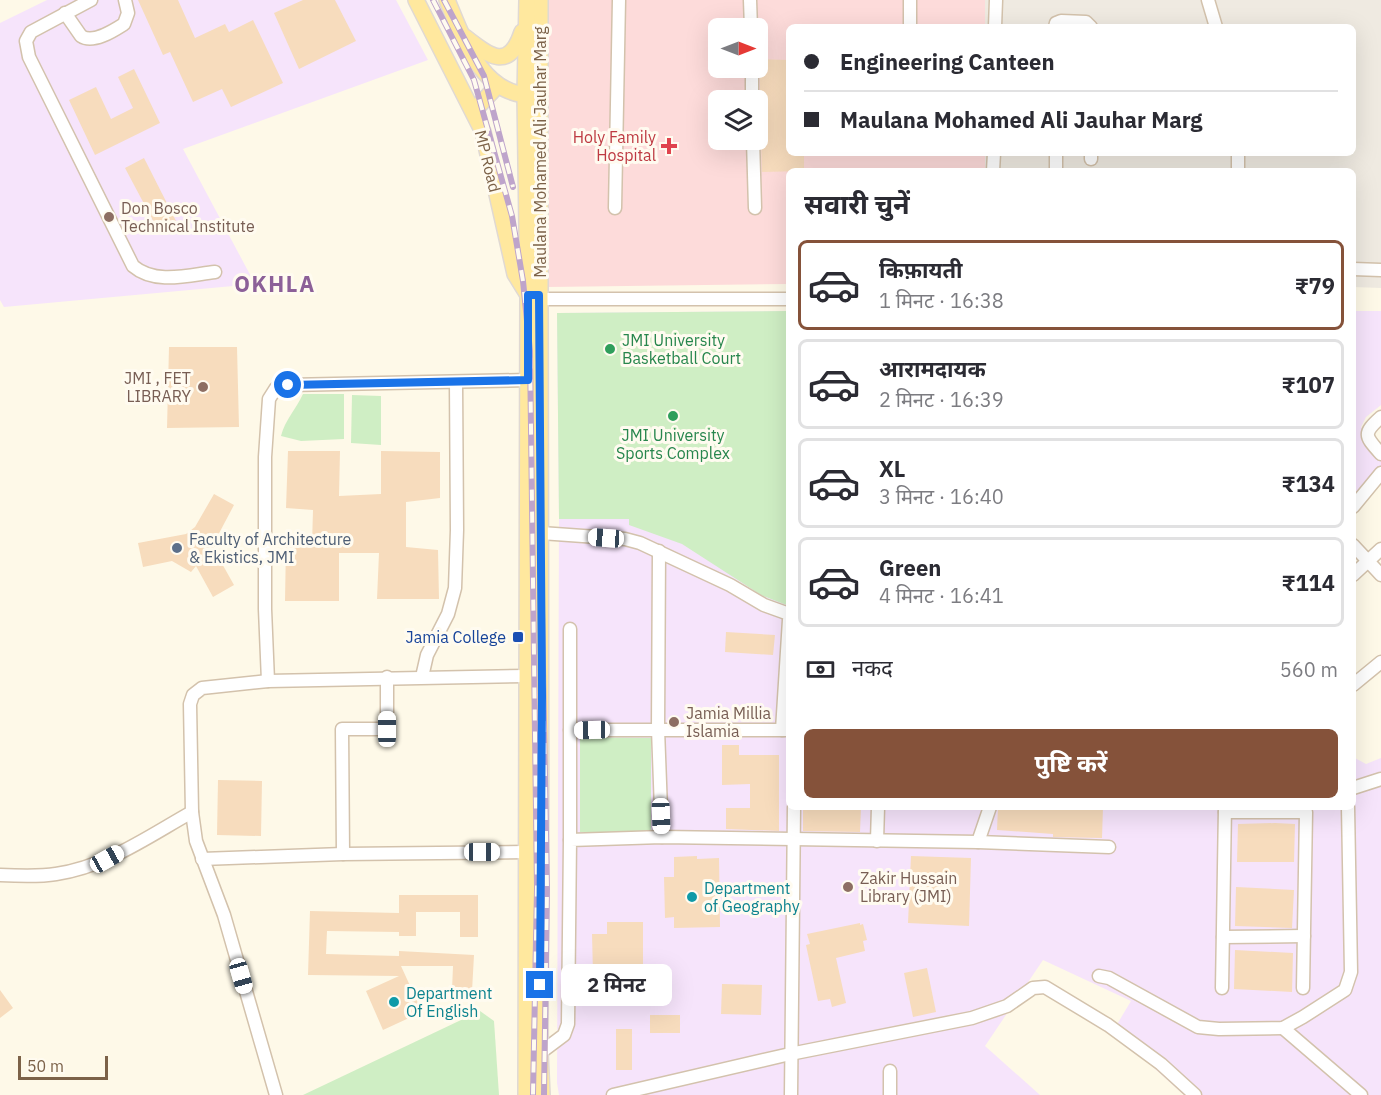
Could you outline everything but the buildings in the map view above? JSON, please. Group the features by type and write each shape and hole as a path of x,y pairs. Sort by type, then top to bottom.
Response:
{"main road":[{"name":"MP Road","path":"416,0 483,132 515,274 535,296"},
{"path":"447,0 460,33 477,66 498,85 533,95"},
{"name":"Maulana Mohamed Ali Jauhar Marg","path":"526,1095 527,852 534,782 541,533 533,95 527,0"},
{"name":"Maulana Mohamed Ali Jauhar Marg","path":"533,95 540,0"},
{"path":"460,33 483,51 496,57 508,55 517,49 528,17"},
{"path":"474,111 498,85"},
{"name":"Maulana Mohamed Ali Jauhar Marg","path":"535,296 528,380 527,676 534,782 542,1095"}],"street":[{"path":"90,0 31,32 26,41 26,51 133,266 142,273 155,277 215,272"},
{"path":"65,14 84,39 91,39 124,24 128,13 126,0"},
{"path":"615,208 620,0"},
{"path":"750,0 751,18"},
{"path":"909,24 910,0"},
{"path":"995,24 996,0"},
{"path":"1208,0 1215,24"},
{"path":"1056,24 1061,21 1088,24"},
{"path":"753,150 755,208"},
{"path":"1356,269 1381,270"},
{"path":"535,296 786,299"},
{"path":"268,681 265,609 265,457 269,399 272,392 279,386 288,385 528,380"},
{"path":"422,677 427,655 448,614 455,588 456,382"},
{"path":"1381,417 1367,432 1369,440 1381,454"},
{"path":"1356,503 1381,473"},
{"path":"541,533 625,539 640,543 730,585 764,605 786,613"},
{"path":"1356,548 1381,575"},
{"path":"1356,572 1381,549"},
{"path":"659,551 658,729 662,837"},
{"path":"540,1053 564,1035 568,1024 570,629"},
{"path":"1356,683 1381,662"},
{"path":"276,1095 224,915 196,841 192,812 190,704 193,695 208,686 268,681 527,676"},
{"path":"343,854 342,729 387,729 387,677"},
{"path":"570,730 786,730"},
{"path":"1356,787 1381,779"},
{"path":"791,1095 794,810"},
{"path":"877,841 878,810"},
{"path":"978,842 989,810"},
{"path":"1222,988 1225,810 1306,810 1303,988"},
{"path":"1099,976 1110,978 1198,1026 1218,1029 1283,1028 1336,996 1345,990 1351,972 1348,810"},
{"path":"0,875 55,874 88,866 107,859 192,812"},
{"path":"570,840 662,837 978,842 1110,847"},
{"path":"202,859 343,854 527,852"},
{"path":"1223,938 1304,936"},
{"path":"613,1095 790,1054 972,1018 999,1010 1033,988 1039,987 1050,990 1108,1025 1161,1064 1195,1095"},
{"path":"1283,1028 1361,1095"},
{"path":"890,1071 890,1095"}],"shaded area":[{"name":"Don Bosco Technical Institute","path":"47,0 396,0 428,60 183,149 255,284 4,307 0,300 0,23"},
{"name":"Holy Family Hospital","path":"549,0 985,0 985,24 786,24 786,156 985,156 985,168 786,168 786,284 548,287"},
{"path":"985,0 1381,0 1381,288 1356,287 1356,168 985,168 985,156 1356,156 1356,24 985,24"},
{"name":"Jamia Millia Islamia","path":"786,311 786,810 1356,810 1356,759 1366,764 1381,758 1381,1095 1184,1095 1113,1031 1131,1001 1043,960 985,1046 1040,1095 559,1095 557,1083 559,519 557,313"},
{"path":"1356,311 1381,311 1381,405 1366,417 1361,427 1381,450 1381,478 1356,504"}],"green space":[{"name":"JMI University Sports Complex","path":"786,311 786,605 761,595 682,544 629,525 629,519 559,519 557,313"},
{"path":"303,394 344,394 344,439 301,441 281,436"},
{"path":"352,395 381,396 381,445 351,443"},
{"path":"580,737 651,738 651,832 580,832"},
{"path":"480,1011 494,1021 499,1095 303,1095"}],"railway":[{"path":"433,0 474,80 512,216 523,281 530,351 537,888 533,1095"},
{"path":"444,0 484,76 513,187"},
{"path":"542,611 547,889 544,1095"}],"place":[{"name":"Holy Family Hospital","path":"669,146"},
{"name":"Don Bosco Technical Institute","path":"109,217"},
{"name":"JMI University Basketball Court","path":"610,349"},
{"name":"JMI , FET LIBRARY","path":"203,387"},
{"name":"JMI University Sports Complex","path":"673,416"},
{"name":"Faculty of Architecture & Ekistics, JMI","path":"177,548"},
{"name":"Jamia College","path":"518,637"},
{"name":"Jamia Millia Islamia","path":"674,722"},
{"name":"Zakir Hussain Library (JMI)","path":"848,887"},
{"name":"Department of Geography","path":"692,897"},
{"name":"Department Of English","path":"394,1002"}],"district":[{"name":"OKHLA","path":"275,284"}],"route":[{"path":"288,385 528,380 528,295 539,295 542,695 540,985"}]}
